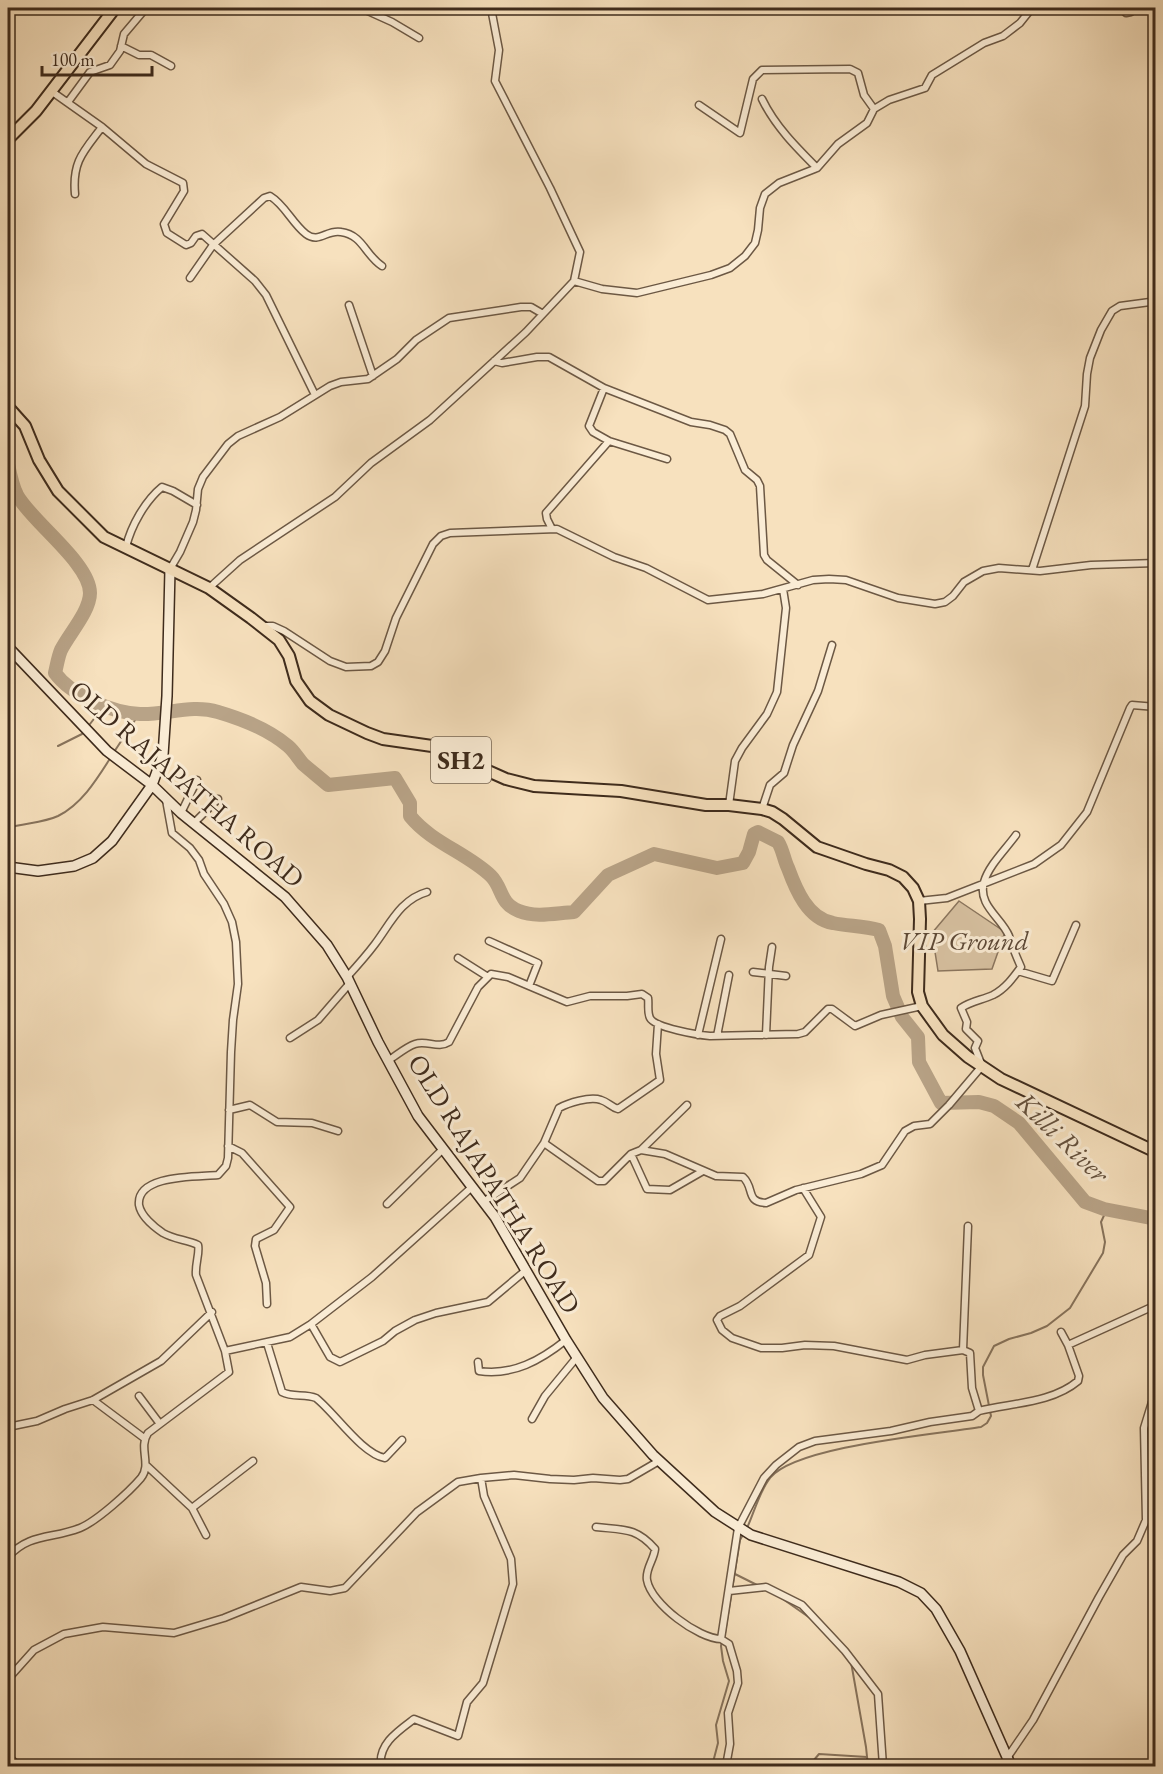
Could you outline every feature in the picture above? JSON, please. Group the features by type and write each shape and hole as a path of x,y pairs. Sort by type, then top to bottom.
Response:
{"main road":[{"path":"8,139 36,111 115,8"},
{"name":"SH2","path":"8,407 26,426 39,460 58,491 104,537 210,588 279,640 289,656 296,681 310,700 329,715 383,739 432,746 506,779 534,786 621,791 706,805 729,805 772,812 817,846 889,870 903,877 913,888 919,901"},
{"path":"8,867 38,871 74,866 93,858 112,840 152,785 163,755 165,733 170,569"},
{"name":"OLD RAJAPATHA ROAD","path":"8,647 107,751 152,785 181,813 285,897 327,945 349,980 418,1116 495,1217 566,1341 603,1398 659,1461 715,1512 751,1535 899,1582 921,1593 936,1609 960,1651 1009,1762"},
{"path":"919,901 918,992 922,1006 943,1035 968,1058 1001,1078 1155,1152"}],"street":[{"path":"68,102 90,72 110,64 121,46 124,34 146,8"},
{"path":"361,8 419,38"},
{"path":"210,588 240,560 335,497 370,463 430,420 543,314 574,281 580,252 495,81 499,50 491,8"},
{"path":"574,281 602,290 637,293 711,275 730,268 746,256 755,243 760,208 765,194 779,183 817,168 838,144 867,123 874,109 889,100 925,88 932,75 984,43 1003,36 1020,23 1032,8"},
{"path":"1121,8 1126,13 1131,12"},
{"path":"121,46 139,55 159,58 171,66"},
{"path":"699,105 740,133 753,79 762,70 850,69 858,73 864,95 874,109"},
{"path":"51,91 102,127 146,164 183,183 184,191 164,224 167,233 186,244 191,243 196,236 201,234 255,281 266,296 315,395"},
{"path":"762,99 767,110 788,139 817,168"},
{"path":"75,194 75,168 82,153 102,127"},
{"path":"190,278 213,245 264,198 270,196 305,233 313,238 341,231 360,240 366,252 382,266"},
{"path":"1032,570 1085,406 1090,358 1101,330 1112,311 1120,306 1150,302 1155,298"},
{"path":"349,305 373,376"},
{"path":"170,569 180,552 192,522 197,505 198,489 203,477 228,444 238,436 280,417 341,382 368,379 397,359 416,340 449,318 522,307 531,307 543,314"},
{"path":"494,361 502,363 549,357 604,388 691,422 725,430 730,435 745,470 757,480 760,486 764,555 798,585"},
{"path":"604,388 589,426 593,432 609,441 667,459"},
{"path":"552,529 546,513 609,441"},
{"path":"126,547 130,532 162,487 174,491 197,505"},
{"path":"260,626 273,626 284,631 330,661 346,667 371,666 378,662 385,651 396,618 433,544 441,536 450,533 557,529 614,557 646,568 708,600 783,589 813,580 846,580 898,598 934,604 945,602 964,582 982,571 999,568 1032,570 1101,564 1155,563"},
{"path":"729,805 735,761 767,714 777,692 786,608 783,589"},
{"path":"762,809 770,785 784,773 793,745 818,691 832,645"},
{"path":"919,901 947,898 1034,864 1061,845 1087,812 1132,705 1155,707"},
{"path":"181,813 197,780"},
{"path":"8,1557 25,1542 78,1529 92,1521 140,1479 147,1466 144,1438 147,1433 229,1372 225,1351 212,1312 196,1275 198,1245 164,1234 145,1217 139,1203 141,1195 152,1183 218,1175 226,1166 228,1146 232,1020 238,984 236,942 228,913 204,874 199,860 190,848 172,833 165,796"},
{"path":"194,823 218,799"},
{"path":"641,1150 665,1154 716,1176 743,1177 750,1188 752,1197 761,1203 803,1188 861,1174 882,1165 905,1131 914,1126 930,1124 982,1066 975,1048 978,1041 966,1029 967,1022 961,1008 1003,989 1021,967 1008,935 988,908 983,883 1016,835"},
{"path":"290,1038 318,1020 395,914 414,897 427,892"},
{"path":"1018,970 1052,981 1076,926"},
{"path":"698,1035 721,939"},
{"path":"489,941 538,963 529,986"},
{"path":"766,1035 772,947"},
{"path":"458,958 488,977"},
{"path":"753,972 786,976"},
{"path":"389,1060 413,1044 424,1042 442,1046 449,1042 478,987 488,977 497,974 567,1002 590,996 642,994 648,998 649,1016 654,1022 698,1035 798,1034 805,1032 825,1011 832,1009 855,1026 881,1015 922,1006"},
{"path":"717,1036 729,975"},
{"path":"483,1202 520,1178 544,1143 558,1108 586,1100 601,1100 612,1108 618,1109 660,1080 656,1054 658,1024"},
{"path":"229,1110 250,1105 277,1122 312,1123 338,1131"},
{"path":"544,1143 591,1177 602,1181 631,1154 641,1150 687,1105"},
{"path":"228,1146 242,1153 290,1207 274,1230 256,1239 255,1246 266,1283 267,1304"},
{"path":"387,1204 443,1149"},
{"path":"631,1154 647,1189 670,1190 703,1171"},
{"path":"225,1351 290,1337 372,1277 472,1187"},
{"path":"803,1188 821,1217 809,1255 740,1305 720,1316 717,1320 722,1330 732,1338 761,1348 834,1346 907,1360 963,1350 970,1353 972,1388 985,1410"},
{"path":"963,1350 968,1226"},
{"path":"311,1323 330,1357 340,1362 382,1341 394,1331 415,1320 488,1302 525,1271"},
{"path":"1068,1345 1155,1305"},
{"path":"8,1427 37,1421 93,1400 161,1361 212,1312"},
{"path":"721,1639 739,1528 764,1478 776,1465 799,1447 836,1437 864,1436 972,1416 985,1410 1038,1399 1075,1383 1079,1376 1061,1332"},
{"path":"478,1362 479,1371 511,1370 535,1361 566,1341"},
{"path":"267,1343 282,1392 290,1396 311,1395 316,1398 360,1443 380,1457 385,1458 402,1440"},
{"path":"532,1419 545,1396 578,1358"},
{"path":"139,1396 160,1424"},
{"path":"93,1400 144,1438"},
{"path":"1009,1762 1123,1555 1137,1541 1146,1520 1144,1428 1152,1401"},
{"path":"192,1508 253,1461"},
{"path":"8,1679 34,1650 64,1634 103,1627 174,1634 301,1587 330,1591 345,1588 424,1507 458,1482 514,1475 550,1479 620,1480 628,1479 659,1461"},
{"path":"147,1466 192,1508 206,1535"},
{"path":"1145,1476 1155,1475"},
{"path":"381,1767 380,1758 389,1738 414,1719 458,1736 467,1702 483,1683 513,1584 511,1559 484,1496 481,1478"},
{"path":"596,1527 630,1531 643,1536 655,1549 647,1572 647,1581 660,1605 668,1613 708,1638 721,1639 729,1644 738,1683 728,1713 730,1744 726,1767"},
{"path":"729,1591 766,1587 802,1605 846,1651 878,1694 883,1767"},
{"path":"8,1756 18,1767"}],"green space":[{"name":"VIP Ground","path":"959,901 1005,932 992,969 938,971 932,933"}],"waterway":[{"name":"Killi River","path":"8,464 17,495 34,517 71,556 87,581 90,593 87,607 61,650 55,673 71,689 105,706 129,713 150,714 198,709 236,718 281,740 303,764 328,785 395,778 410,803 410,816 429,834 482,868 495,881 508,904 526,913 546,915 574,912 608,875 654,854 717,868 743,863 754,834 758,832 778,842 799,894 817,916 833,923 879,930 885,946 893,996 902,1017 918,1037 919,1062 941,1103 979,1102 994,1106 1019,1123 1085,1202 1104,1209 1156,1219"},
{"path":"90,724 103,707"},
{"path":"114,752 139,714"},
{"path":"58,746 82,734"},
{"path":"8,828 46,820 67,811 88,790 111,757"},
{"path":"747,1528 766,1483 784,1467 836,1450 981,1427 987,1423 991,1416 983,1367 994,1346 1047,1326 1070,1308 1103,1253 1105,1242 1101,1222 1107,1209"},
{"path":"725,1633 740,1540 744,1533"},
{"path":"735,1574 759,1586"},
{"path":"780,1597 810,1618"},
{"path":"712,1766 718,1743 716,1725 729,1681 723,1661 722,1641"},
{"path":"851,1662 868,1766"},
{"path":"809,1766 819,1754 867,1757"}]}
